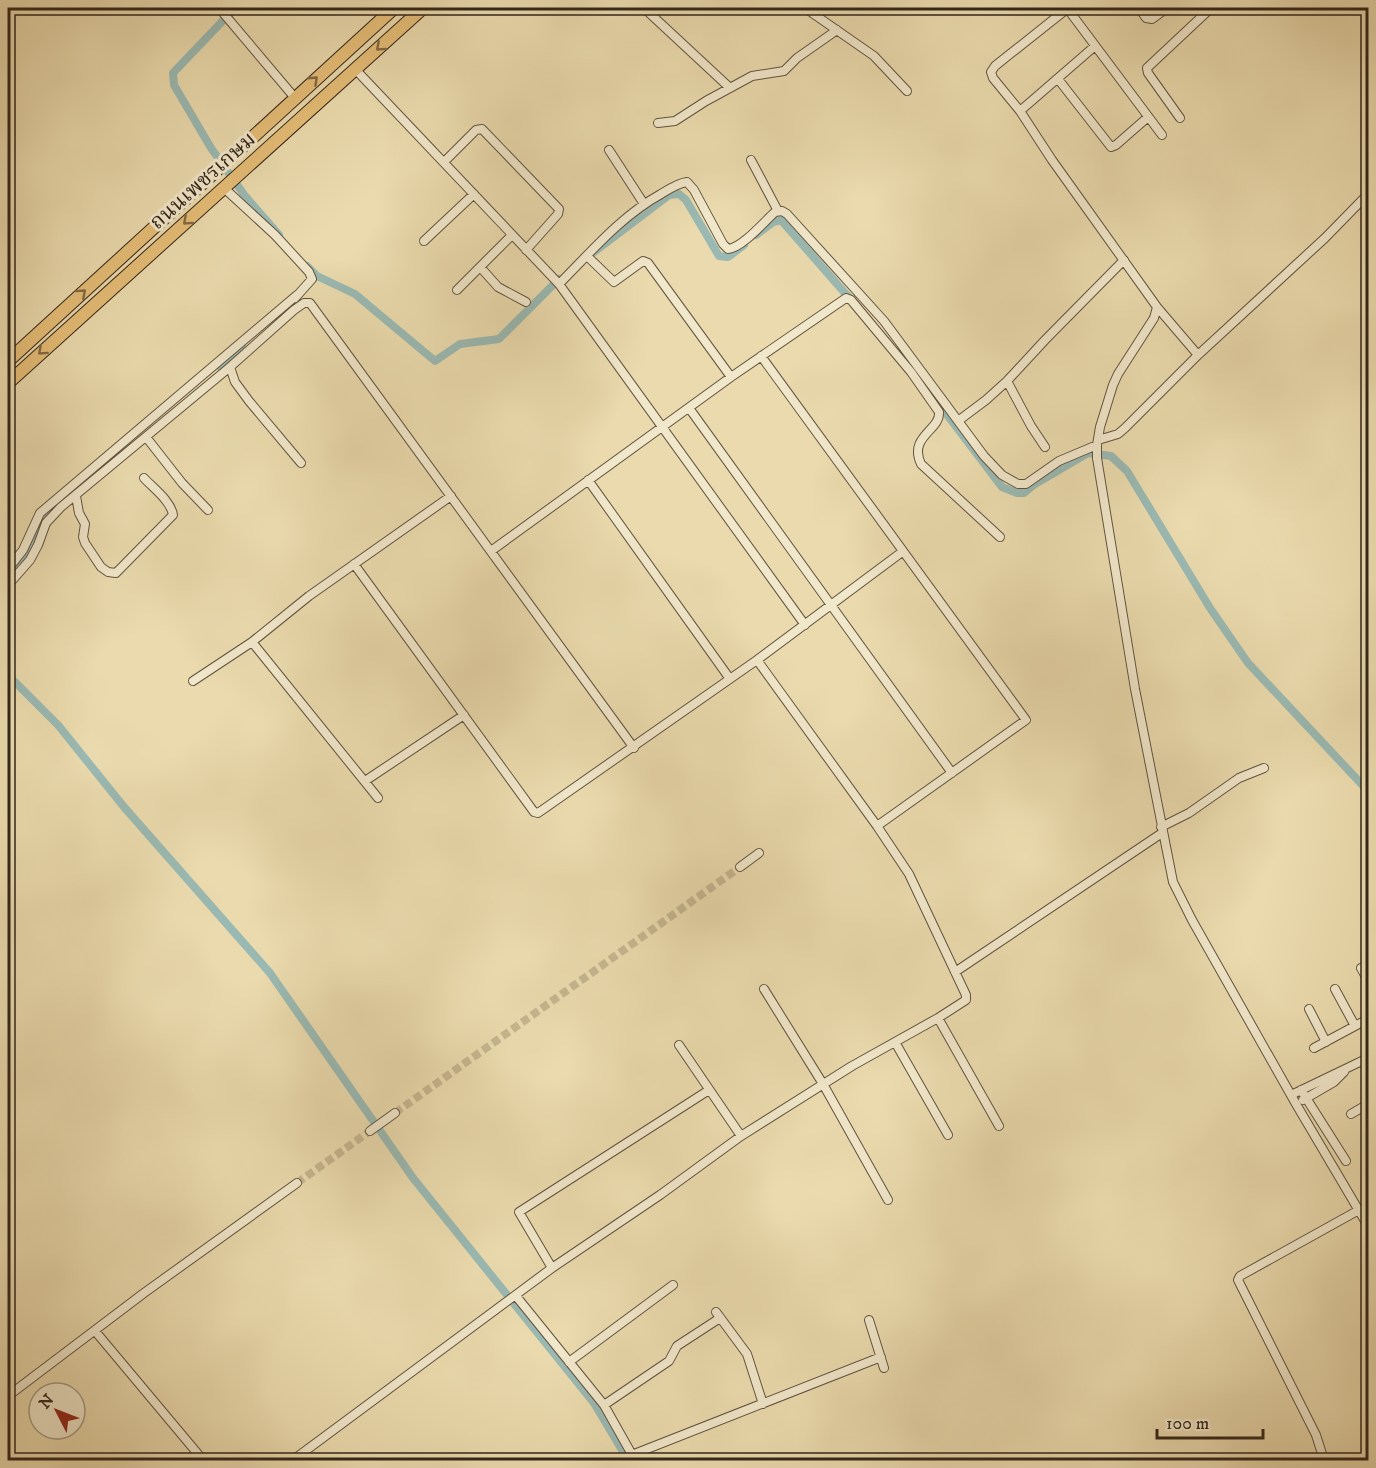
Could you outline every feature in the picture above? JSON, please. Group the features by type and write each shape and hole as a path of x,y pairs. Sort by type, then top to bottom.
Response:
{"main road":[{"name":"ถนนเพชรเกษม","path":"8,361 394,8"},
{"name":"ถนนเพชรเกษม","path":"8,383 423,8"}],"street":[{"path":"219,8 295,98"},
{"path":"644,8 730,88"},
{"path":"805,8 874,56 907,91"},
{"path":"1162,135 1067,8 995,66 991,72 993,78 1020,111 1157,308 1198,355"},
{"path":"1139,8 1146,18 1152,19 1167,8"},
{"path":"1180,118 1148,73 1147,68 1211,8"},
{"path":"658,123 675,121 730,88 759,74 784,71 797,58 837,30"},
{"path":"1020,111 1095,46"},
{"path":"355,69 557,282 805,625"},
{"path":"1058,79 1111,147 1148,117"},
{"path":"444,162 476,130 483,129 559,208 558,214 526,250"},
{"path":"609,150 644,204"},
{"path":"751,159 778,211 787,214 884,321 984,456 1002,475 1023,485 1059,461 1118,434 1198,355 1325,238 1368,194"},
{"path":"8,569 23,550 40,513 296,296 312,279 309,272 275,236 231,182"},
{"path":"557,282 623,220 676,185 687,182 694,190 723,244 728,249 741,242 778,211"},
{"path":"424,241 474,194"},
{"path":"458,290 512,235"},
{"path":"587,256 614,282 643,261 648,262 731,377"},
{"path":"958,421 1007,381 1124,260"},
{"path":"481,268 498,287 526,302"},
{"path":"294,309 296,296"},
{"path":"490,551 731,377 846,298 851,300 899,356 939,412 939,419 921,439 918,453 921,464 1000,537"},
{"path":"8,585 34,553 46,522 61,507 230,367 294,309 306,302 314,306 634,748"},
{"path":"1157,308 1154,318 1118,374 1109,396 1097,445 1097,458 1161,830 1177,894 1368,1226"},
{"path":"761,356 1026,720 877,826"},
{"path":"230,367 235,382 249,401 301,463"},
{"path":"1007,381 1045,447"},
{"path":"689,408 952,773"},
{"path":"146,437 182,483 208,510"},
{"path":"76,496 79,513 85,524 83,537 85,543 101,567 111,573 116,573 173,515 167,502 144,478"},
{"path":"588,480 730,679"},
{"path":"193,681 252,642 309,596 452,496"},
{"path":"354,564 534,812 538,813 757,660 902,552"},
{"path":"252,642 378,798"},
{"path":"293,1461 552,1268 741,1136 822,1084 938,1018 967,998 909,874 757,660"},
{"path":"365,781 464,715"},
{"path":"955,972 1239,778 1264,768"},
{"path":"741,867 759,853"},
{"path":"1361,968 1368,981"},
{"path":"764,988 888,1200"},
{"path":"1335,989 1354,1026"},
{"path":"1309,1009 1326,1042"},
{"path":"938,1018 999,1126"},
{"path":"1314,1048 1368,1019"},
{"path":"895,1042 948,1135"},
{"path":"679,1045 741,1136"},
{"path":"1291,1095 1303,1094 1334,1082 1347,1070 1368,1058"},
{"path":"552,1268 519,1212 709,1090"},
{"path":"1296,1104 1303,1094"},
{"path":"1303,1094 1346,1161"},
{"path":"1351,1114 1368,1104"},
{"path":"373,1129 395,1113"},
{"path":"8,1396 144,1293 297,1183"},
{"path":"1324,1461 1316,1435 1238,1280 1240,1276 1359,1209"},
{"path":"569,1362 674,1285"},
{"path":"512,1298 604,1404 627,1458 881,1357"},
{"path":"604,1404 669,1360 677,1346 718,1315 747,1354 763,1404"},
{"path":"869,1320 884,1368"},
{"path":"95,1331 203,1461"}],"waterway":[{"path":"235,8 173,73 174,85 211,148 245,196 279,235"},
{"path":"590,255 669,195 679,194 686,200 719,256 728,257 744,245"},
{"path":"756,235 773,222 781,220 852,301"},
{"path":"307,266 317,276 355,294 435,361 460,344 499,339 559,279"},
{"path":"219,366 242,347"},
{"path":"923,383 1002,487 1017,493 1024,493 1035,484 1088,453 1111,456 1127,471 1210,608 1248,663 1368,791"},
{"path":"8,575 25,557 42,519 59,502"},
{"path":"8,675 58,725 124,807 270,973 413,1178 594,1403 628,1460"}],"tunnel":[{"path":"395,1113 740,867"},
{"path":"297,1183 370,1131"}]}
